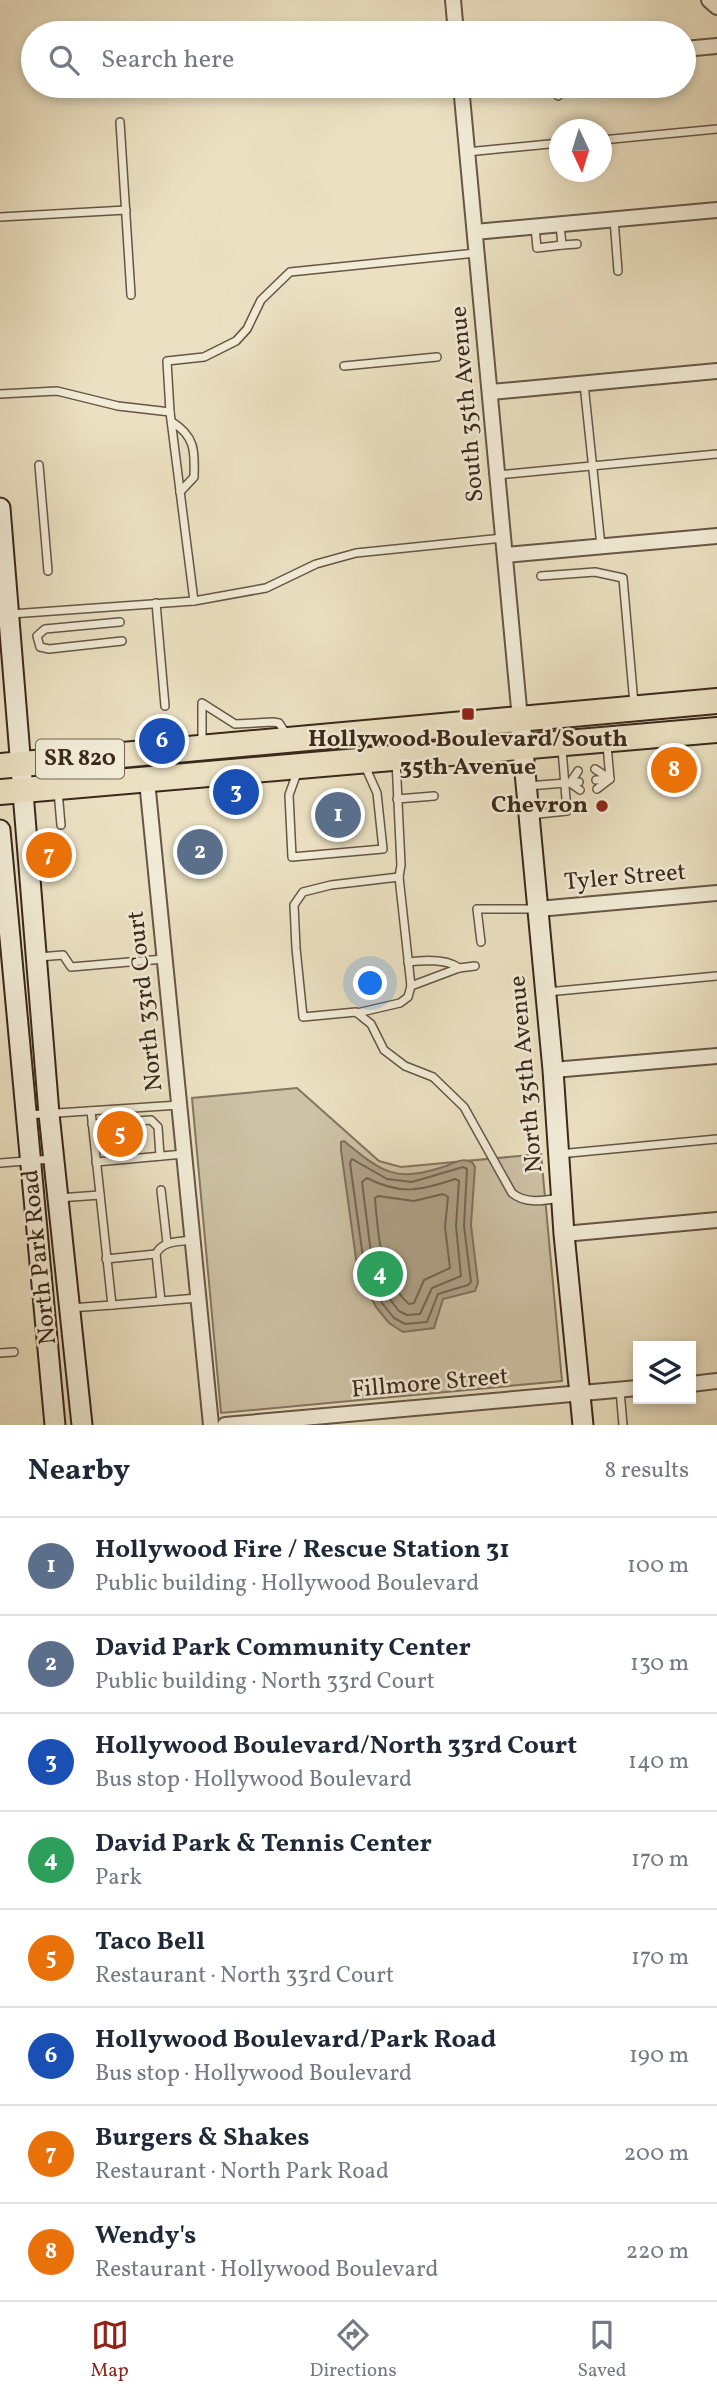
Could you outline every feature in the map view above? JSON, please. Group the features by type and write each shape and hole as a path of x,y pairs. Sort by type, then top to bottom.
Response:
{"highway":[{"name":"SR 820","path":"10,765 717,701"},
{"name":"SR 820","path":"12,791 396,760 717,730"}],"street":[{"path":"453,0 455,21"},
{"path":"709,0 717,7"},
{"path":"696,48 717,46"},
{"name":"South 35th Avenue","path":"462,98 520,719"},
{"path":"475,232 717,210"},
{"path":"491,393 717,371"},
{"name":"North Park Road","path":"0,508 12,791 38,957 49,1114 82,1425"},
{"path":"505,555 717,536"},
{"name":"North 35th Avenue","path":"520,719 583,1425"},
{"name":"North 33rd Court","path":"147,781 211,1425"},
{"name":"North Park Road","path":"0,830 6,956 27,1115 55,1425"},
{"name":"Tyler Street","path":"538,909 717,893"},
{"path":"553,1070 717,1056"},
{"path":"564,1234 717,1220"},
{"path":"696,1383 717,1381"},
{"name":"Fillmore Street","path":"225,1425 633,1389"}],"lane":[{"path":"120,122 131,295"},
{"path":"612,138 717,129"},
{"path":"467,152 549,144"},
{"path":"0,217 126,210"},
{"path":"614,219 618,271"},
{"path":"560,224 562,245"},
{"path":"535,227 537,248"},
{"path":"527,248 577,244"},
{"path":"194,600 170,412 167,361 204,358 236,341 247,329 261,300 290,272 477,253"},
{"path":"344,366 437,358"},
{"path":"584,384 601,547"},
{"path":"0,394 57,391 118,405 170,412"},
{"path":"172,422 188,435 192,442 194,477 180,492"},
{"path":"498,475 717,454"},
{"path":"38,465 48,571"},
{"path":"4,615 194,600 266,588 316,564 356,552 503,538"},
{"path":"541,576 595,572 623,578 634,709"},
{"path":"156,603 164,706"},
{"path":"120,622 44,629 37,636 37,641 40,647 49,649 122,641"},
{"path":"202,748 202,703 235,724 279,723 289,740"},
{"path":"607,741 610,779"},
{"path":"528,815 566,811 567,783 561,745"},
{"path":"396,760 401,865 399,877 411,986 408,997 400,1003 357,1013 303,1017 294,905 303,892 331,885 399,877"},
{"path":"299,768 289,795 292,857 383,849 377,793 363,762"},
{"path":"595,769 610,779"},
{"path":"567,783 578,771"},
{"path":"596,780 610,779"},
{"path":"597,789 610,779"},
{"path":"526,786 567,783 579,786"},
{"path":"58,788 61,825"},
{"path":"397,799 434,796"},
{"path":"481,942 478,909 538,909"},
{"path":"38,957 63,956 71,967 165,959"},
{"path":"408,962 422,960 454,964 459,968"},
{"path":"411,986 459,968 475,966"},
{"path":"545,992 717,976"},
{"path":"357,1013 371,1024 384,1050 405,1066 433,1077 464,1107 512,1193 518,1198 532,1200 562,1197"},
{"path":"27,1115 179,1105"},
{"path":"91,1111 112,1305"},
{"path":"92,1124 151,1120 158,1127 160,1156"},
{"path":"559,1154 717,1139"},
{"path":"96,1162 184,1154"},
{"path":"0,1163 54,1159"},
{"path":"162,1190 167,1243"},
{"path":"58,1198 100,1195"},
{"path":"161,1301 156,1254 160,1247 167,1243 192,1240"},
{"path":"106,1259 156,1254"},
{"path":"70,1308 198,1298"},
{"path":"0,1353 14,1352"},
{"path":"620,1390 623,1425"}],"shaded area":[{"path":"297,1088 379,1161 401,1167 541,1154 562,1381 221,1413 192,1098"}],"water":[{"path":"344,1141 369,1161 390,1172 414,1174 462,1160 472,1162 475,1167 471,1225 478,1283 475,1291 443,1299 434,1328 403,1332 389,1323 376,1307 358,1273 341,1150 341,1142"}],"place":[{"name":"Hollywood Boulevard/South 35th Avenue","path":"468,714"},
{"name":"Hollywood Boulevard/Park Road","path":"162,741"},
{"name":"Wendy's","path":"674,770"},
{"name":"Hollywood Boulevard/North 33rd Court","path":"236,792"},
{"name":"Chevron","path":"602,806"},
{"name":"Hollywood Fire / Rescue Station 31","path":"338,815"},
{"name":"David Park Community Center","path":"200,852"},
{"name":"Burgers & Shakes","path":"49,855"},
{"name":"Taco Bell","path":"120,1134"},
{"name":"David Park & Tennis Center","path":"380,1274"}]}
